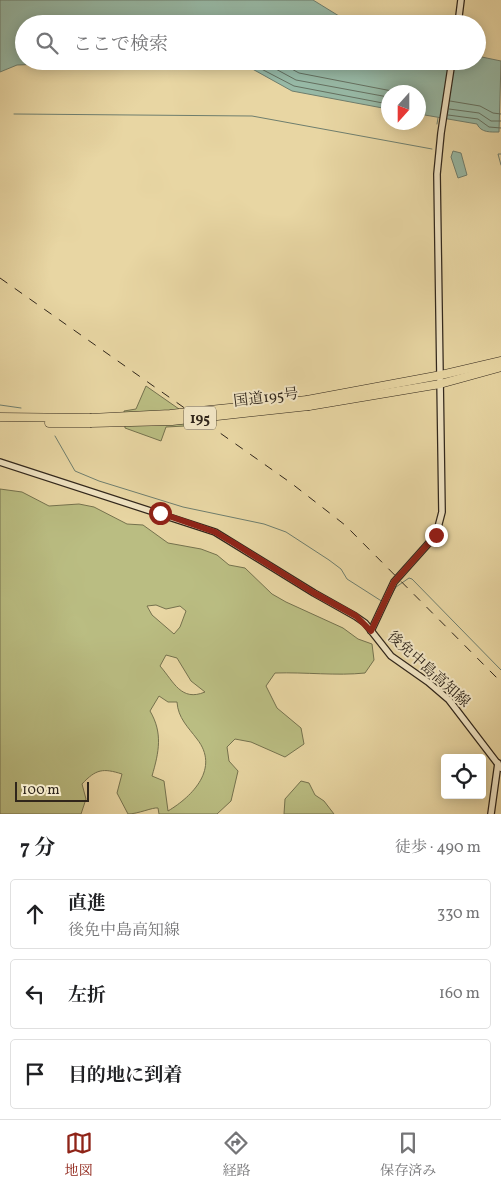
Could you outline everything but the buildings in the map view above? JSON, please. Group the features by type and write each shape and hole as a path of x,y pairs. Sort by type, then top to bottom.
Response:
{"highway":[{"name":"国道195号","path":"308,403 501,361"},
{"name":"国道195号","path":"0,422 90,420 308,403 440,384 501,367"},
{"name":"国道195号","path":"0,417 90,420"}],"main road":[{"path":"459,15 461,0"},
{"path":"371,631 394,582 430,542 439,527 442,499 437,174 451,70"},
{"name":"後免中島高知線","path":"0,462 215,532 314,593 356,616 391,656 428,682 449,700 500,766"},
{"path":"491,814 500,766"}],"green space":[{"path":"146,386 189,416 185,426 166,427 161,441 125,428 124,411 136,409"},
{"path":"0,489 22,492 49,506 79,504 94,507 127,524 143,525 168,543 201,549 217,555 229,565 245,568 272,594 343,628 358,639 372,644 374,660 365,673 275,673 266,686 277,708 301,728 304,744 285,757 251,742 235,739 227,747 229,761 238,771 231,801 217,814 159,814 158,808 156,808 128,814 117,793 122,774 100,771 91,775 82,784 86,799 81,814 0,814","holes":["156,605 166,609 180,606 186,611 180,627 174,634 152,615 147,606","166,655 177,658 191,681 205,692 197,694 184,692 174,684 160,666","159,696 168,702 177,702 181,718 197,739 206,760 205,771 201,780 186,798 168,811 164,781 152,776 158,735 157,727 150,711"]},
{"path":"301,781 309,783 315,795 324,801 334,814 284,814 285,799"}],"water":[{"path":"0,0 313,0 337,15 15,15 15,66 0,72"},
{"path":"486,58 501,61 499,132 481,129 477,124 426,115 426,85 381,85 381,108 292,91 254,70 486,70"},
{"path":"453,151 461,153 467,175 458,178 451,157"}],"waterway":[{"path":"14,114 252,116 432,149"},
{"path":"437,124 438,118"},
{"path":"501,154 498,154 501,165"},
{"path":"0,405 21,408"},
{"path":"55,436 75,471 99,481 183,507 264,524 286,532 329,560 341,569 347,579 383,602"},
{"path":"387,603 396,587 409,578 412,579 501,670"}],"railway":[{"path":"0,278 291,483 345,525 501,682"}],"route":[{"path":"160,513 215,532 314,593 356,616 371,631 394,582 436,535"}]}
